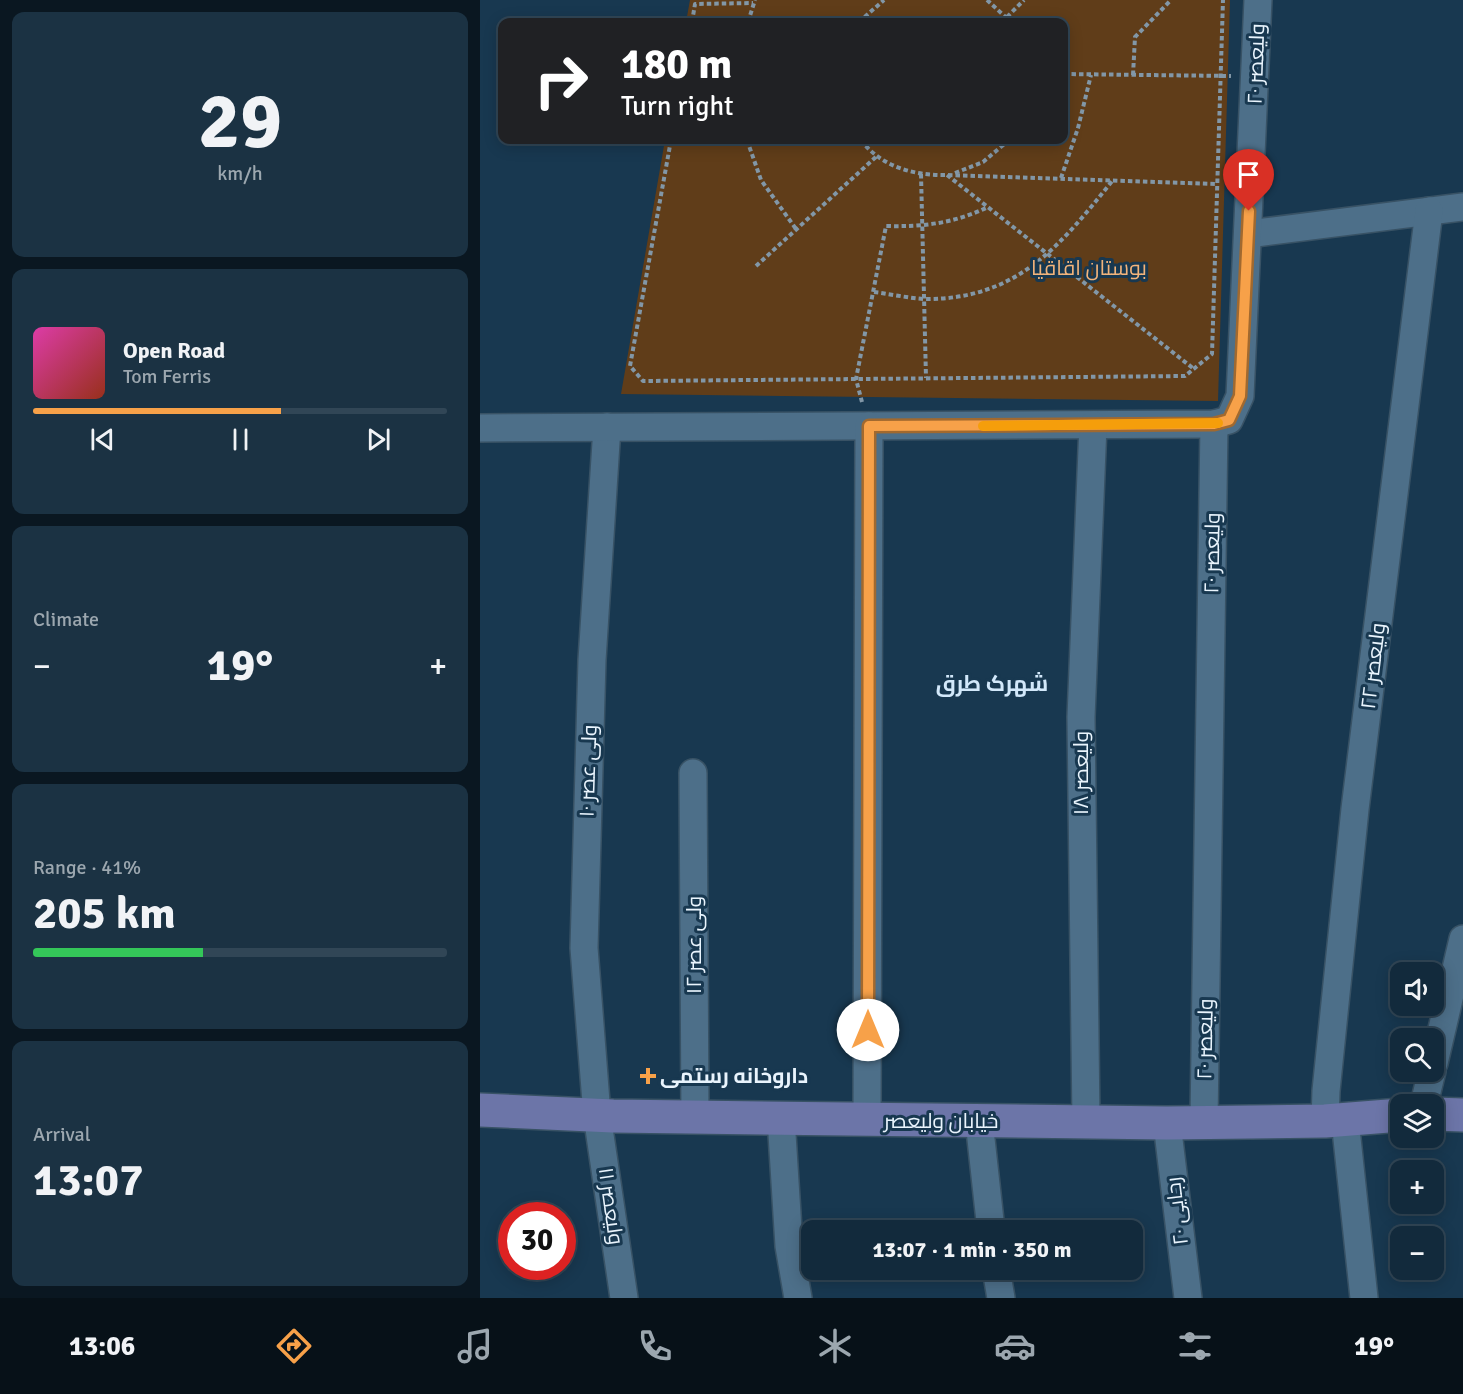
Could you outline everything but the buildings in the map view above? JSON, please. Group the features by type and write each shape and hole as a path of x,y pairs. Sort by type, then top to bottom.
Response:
{"street":[{"name":"ولیعصر ۲۰","path":"1204,1121 1214,424 1229,420 1240,396 1258,0"},
{"path":"1248,234 1463,207"},
{"name":"ولیعصر ۲۲","path":"1364,1298 1335,1120 1326,1091 1355,809 1429,212"},
{"path":"480,428 1214,424"},
{"name":"ولیعصر ۱۸","path":"1086,1120 1081,717 1093,425"},
{"path":"867,1120 869,426"},
{"name":"ولی عصر ۱۰","path":"597,1115 584,948 592,660 607,427"},
{"name":"ولی عصر ۱۲","path":"693,773 695,1117"},
{"path":"1442,1028 1463,939"},
{"name":"خیابان ولیعصر","path":"480,1110 695,1117 980,1121 1086,1120 1167,1123 1335,1120 1390,1116"},
{"path":"1444,1114 1463,1115"},
{"name":"ولیعصر ۱۱","path":"597,1115 624,1298"},
{"path":"782,1118 789,1246 798,1298"},
{"path":"980,1121 990,1220"},
{"name":"رجایی ۲۰","path":"1167,1123 1188,1298"},
{"path":"998,1280 1001,1298"}],"path":[{"path":"864,18 884,0"},
{"path":"987,0 1007,17 1024,0"},
{"path":"1133,75 1135,37 1171,0"},
{"path":"670,144 630,366 643,381 1185,376 1212,354 1223,0"},
{"path":"693,18 695,4 754,1 749,18"},
{"path":"1068,74 1255,77"},
{"path":"1061,178 1078,128 1090,75"},
{"path":"748,144 761,180 796,229"},
{"path":"865,144 877,156 893,166 921,174 1217,184"},
{"path":"947,175 983,162 1004,144"},
{"path":"756,266 877,156"},
{"path":"921,174 926,378"},
{"path":"947,175 1194,369"},
{"path":"874,292 924,298 976,293 1010,280 1049,255 1113,180"},
{"path":"869,426 856,379 886,225 922,227 964,219 988,207"}],"green space":[{"name":"بوستان اقاقیا","path":"690,0 1230,0 1218,401 621,394 664,144 1068,144 1068,18 687,18"}],"slow traffic":[{"path":"983,426 1218,423"}],"place":[{"name":"داروخانه رستمی","path":"648,1076"}],"district":[{"name":"شهرک طرق","path":"992,683"}],"route":[{"path":"868,1030 869,426 1214,424 1229,420 1240,396 1249,211"}]}
